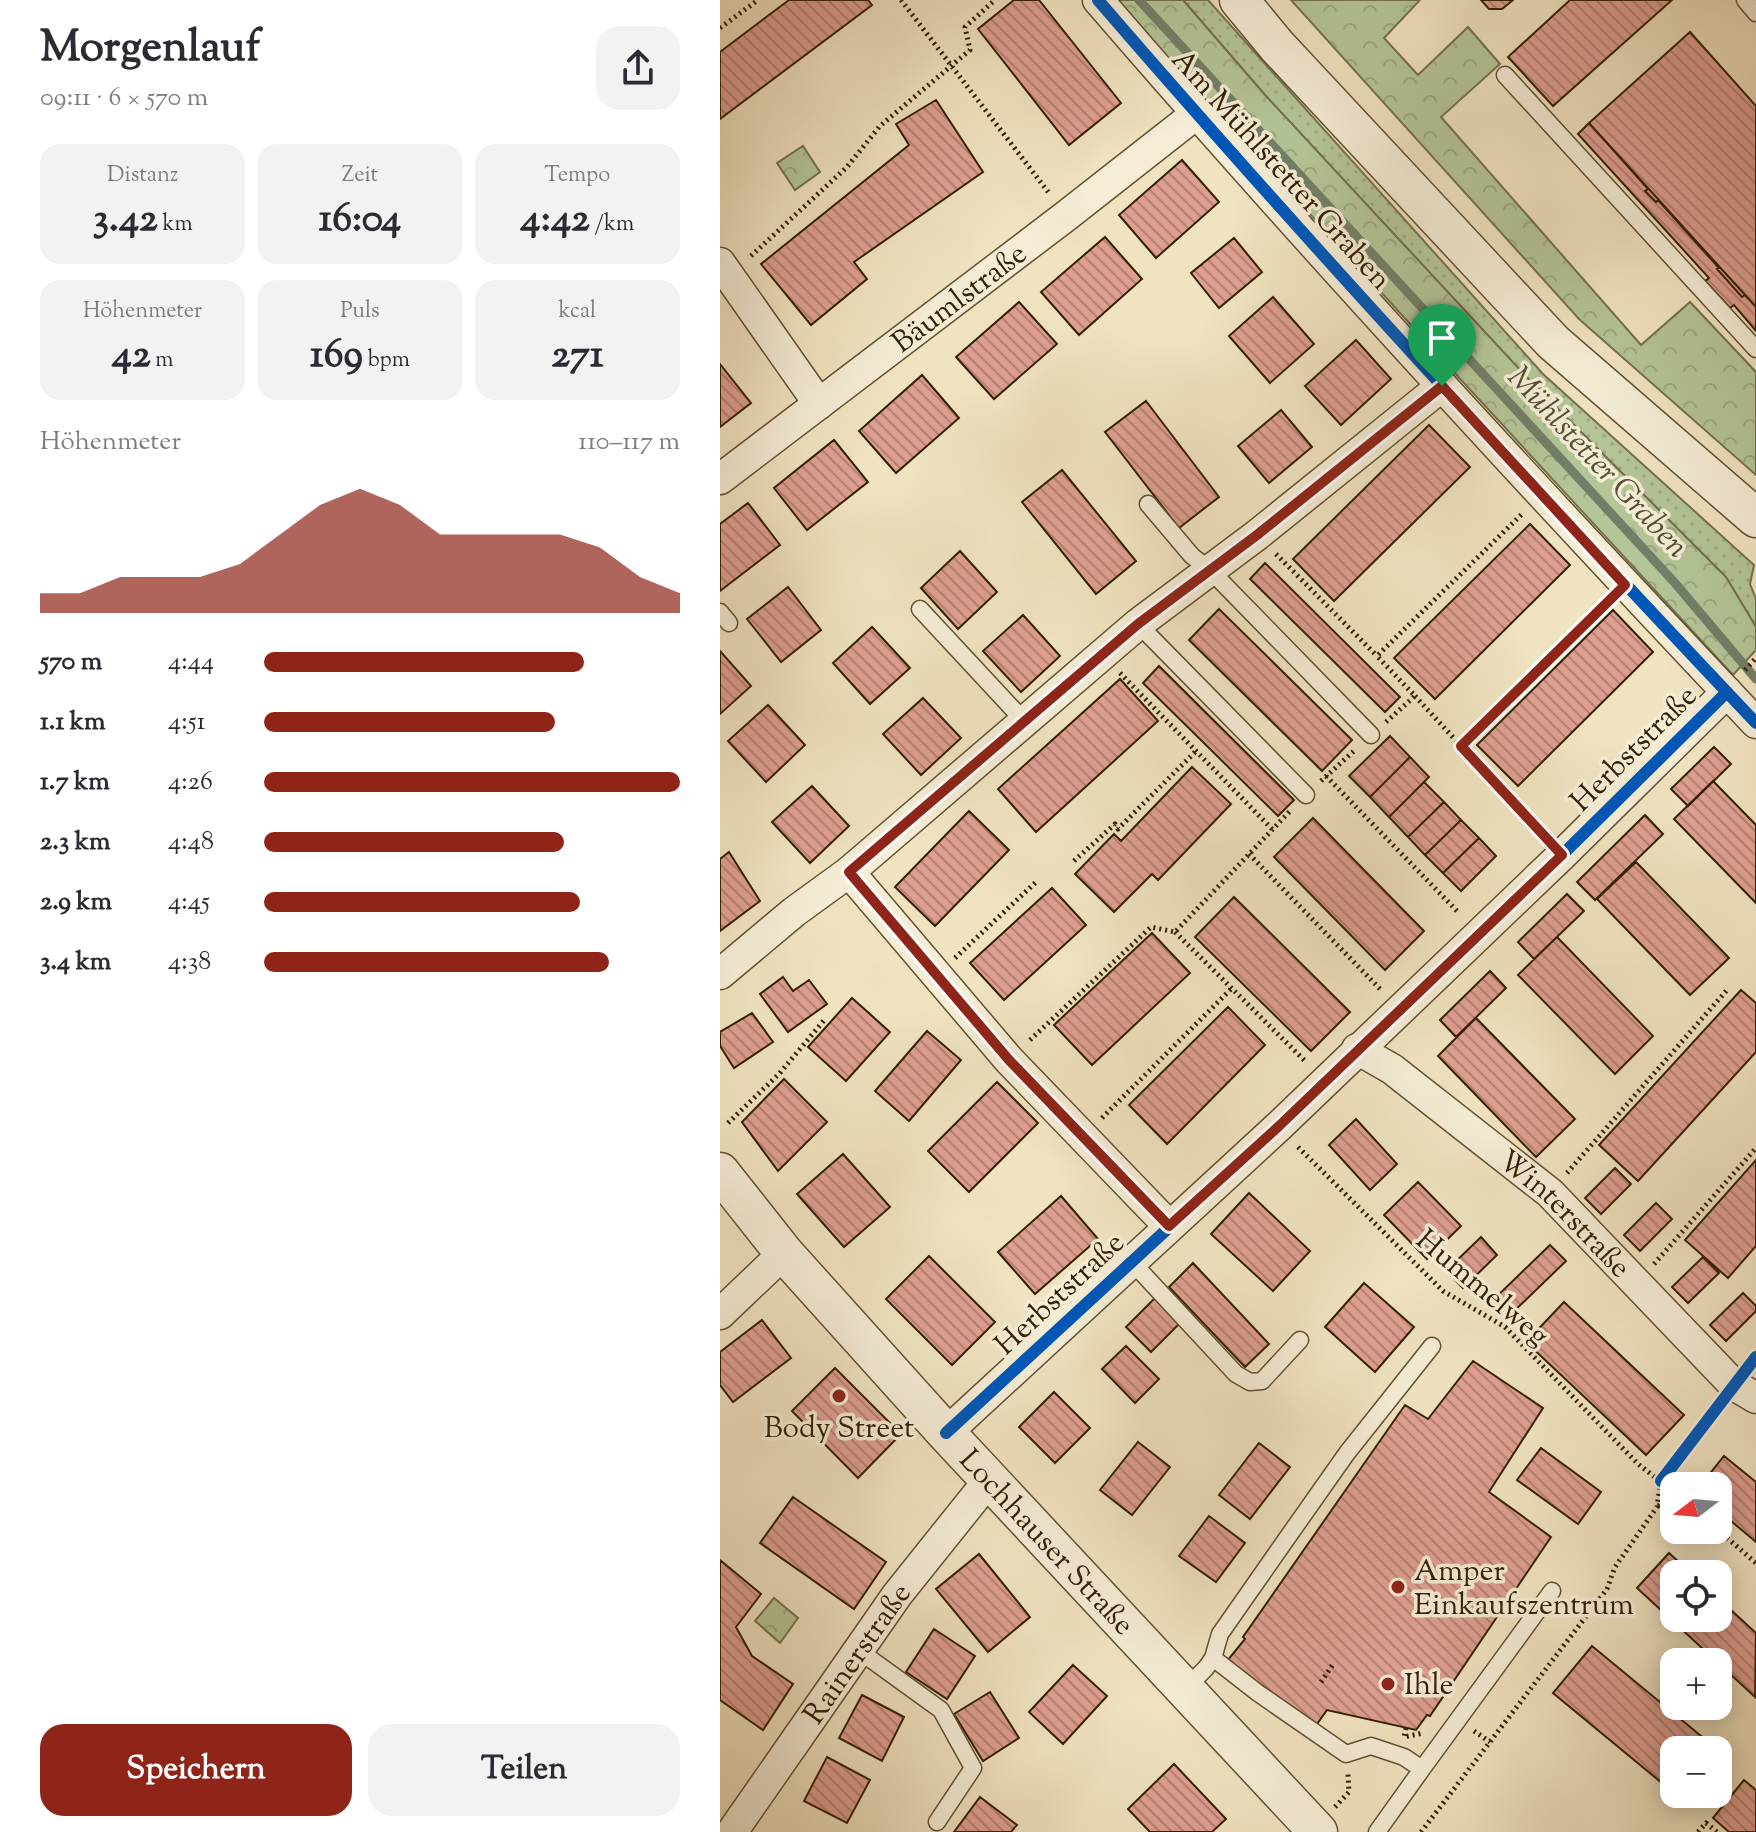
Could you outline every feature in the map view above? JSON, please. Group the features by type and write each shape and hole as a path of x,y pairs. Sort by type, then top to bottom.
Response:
{"street":[{"name":"Am Mühlstetter Graben","path":"1098,0 1196,114 1442,386 1756,723"},
{"path":"1239,0 1277,46 1553,342 1756,518"},
{"name":"Bäumlstraße","path":"720,479 1196,114"},
{"path":"725,269 819,404"},
{"path":"720,974 794,912 849,872 1138,624 1257,535 1442,386"},
{"name":"Herbststraße","path":"946,1433 1278,1127 1727,692"},
{"path":"849,872 1009,1060 1169,1226"},
{"name":"Winterstraße","path":"1357,1049 1392,1069 1550,1193 1745,1391"},
{"name":"Lochhauser Straße","path":"720,1172 784,1253 946,1433 1318,1832"},
{"path":"720,1314 784,1253"},
{"name":"Rainerstraße","path":"732,1832 897,1595 989,1480"}],"lane":[{"path":"1745,0 1756,13"},
{"path":"1505,75 1756,349"},
{"path":"1148,504 1192,556 1210,570 1371,735"},
{"path":"920,609 1025,722"},
{"path":"1138,624 1306,795"},
{"path":"1131,1261 1236,1374 1250,1382 1262,1381 1300,1340"},
{"path":"1185,1689 1213,1658 1220,1634 1347,1453 1432,1346"},
{"path":"1377,1832 1552,1591"},
{"path":"858,1650 941,1710 973,1768 937,1822"},
{"path":"1213,1658 1346,1754 1371,1746 1404,1757 1422,1769"}],"path":[{"path":"720,28 758,0"},
{"path":"901,0 1066,216"},
{"path":"725,269 847,167 880,126 970,50 965,27 995,0"},
{"path":"1257,535 1377,656"},
{"path":"1461,746 1625,585"},
{"path":"1102,655 1273,830"},
{"path":"1415,696 1562,855"},
{"path":"1074,861 1115,824 1118,829 1195,752"},
{"path":"1326,776 1480,934"},
{"path":"1249,854 1400,1009"},
{"path":"937,975 1036,882"},
{"path":"1175,932 1324,1080"},
{"path":"1083,1137 1232,988"},
{"path":"1550,1193 1727,990"},
{"path":"728,1123 779,1074 826,1018"},
{"path":"1647,1273 1756,1148"},
{"path":"1667,1472 1679,1456 1745,1391"},
{"path":"1678,1472 1679,1456"},
{"path":"1657,1507 1660,1488"},
{"path":"1421,1832 1607,1589 1615,1567 1660,1505"},
{"path":"1732,1542 1756,1563"},
{"path":"1321,1682 1334,1663"},
{"path":"1698,1832 1706,1823 1717,1832"}],"green space":[{"path":"1115,0 1183,0 1265,95 1534,385 1726,577 1756,627 1756,650 1733,675 1452,370"},
{"path":"1183,0 1208,0 1543,374 1754,565 1750,584 1756,599 1756,627 1726,577 1534,385 1265,95"},
{"path":"1291,0 1420,0 1384,38 1418,75 1468,27 1500,64 1441,117 1641,345 1690,302 1756,372 1756,475 1579,319"},
{"path":"803,146 820,172 795,190 777,163"},
{"path":"774,1598 798,1618 780,1643 755,1621"}],"building":[{"path":"789,0 868,0 872,5 720,119 720,52"},
{"path":"1014,0 1039,0 1121,103 1069,145 978,29"},
{"path":"1481,0 1513,0 1502,9 1489,9"},
{"path":"1570,0 1672,0 1553,106 1508,57"},
{"path":"1690,32 1756,106 1756,307 1745,295 1742,297 1658,200 1656,202 1645,191 1648,189 1589,123"},
{"path":"936,100 983,172 854,262 867,279 811,325 761,264 909,145 896,124"},
{"path":"1589,123 1756,307 1756,331 1734,305 1730,308 1705,281 1709,278 1578,134"},
{"path":"1182,160 1219,202 1156,258 1119,215"},
{"path":"1105,237 1142,279 1079,335 1041,292"},
{"path":"1234,238 1262,272 1219,308 1191,273"},
{"path":"1273,297 1314,344 1270,383 1229,336"},
{"path":"1019,302 1057,344 994,399 956,357"},
{"path":"1356,340 1391,379 1341,425 1305,386"},
{"path":"720,364 751,403 720,427"},
{"path":"922,375 959,418 896,473 859,431"},
{"path":"1146,401 1219,497 1179,528 1105,432"},
{"path":"1281,410 1312,447 1269,483 1238,446"},
{"path":"1429,425 1470,467 1334,601 1293,559"},
{"path":"834,440 868,482 807,530 774,488"},
{"path":"1062,470 1136,561 1096,594 1022,502"},
{"path":"748,503 780,545 720,591 720,524"},
{"path":"1530,524 1570,565 1435,699 1394,658"},
{"path":"960,551 997,592 958,629 921,588"},
{"path":"1265,563 1400,697 1385,712 1250,579"},
{"path":"788,587 821,630 781,662 747,619"},
{"path":"1219,609 1352,740 1322,771 1189,640"},
{"path":"1613,610 1653,652 1518,786 1477,745"},
{"path":"1023,615 1060,656 1021,692 983,651"},
{"path":"872,627 910,668 870,704 833,663"},
{"path":"720,651 751,686 720,714"},
{"path":"1159,666 1294,800 1278,816 1143,683"},
{"path":"1120,679 1158,721 1036,832 998,789"},
{"path":"923,698 961,738 921,775 883,734"},
{"path":"768,705 805,745 766,782 728,741"},
{"path":"1390,736 1410,757 1370,797 1349,776"},
{"path":"1714,747 1731,764 1688,806 1671,789"},
{"path":"1410,757 1429,777 1389,817 1370,797"},
{"path":"1192,767 1231,804 1158,880 1152,874 1114,912 1075,874 1114,834 1121,841"},
{"path":"1713,781 1756,825 1756,903 1674,819"},
{"path":"1424,782 1444,802 1408,837 1389,817"},
{"path":"812,786 849,826 810,863 772,822"},
{"path":"1444,802 1461,820 1425,855 1408,837"},
{"path":"969,811 1009,850 935,926 895,887"},
{"path":"1645,815 1663,834 1595,900 1577,882"},
{"path":"1313,818 1424,931 1385,970 1274,857"},
{"path":"1461,820 1479,838 1443,873 1425,855"},
{"path":"1479,838 1496,856 1461,891 1443,873"},
{"path":"729,852 760,901 720,931 720,859"},
{"path":"1636,862 1729,958 1690,995 1597,899"},
{"path":"1052,888 1086,925 1004,1000 970,963"},
{"path":"1567,894 1584,911 1534,959 1518,942"},
{"path":"1234,897 1350,1012 1311,1051 1195,937"},
{"path":"1152,933 1190,973 1092,1065 1054,1025"},
{"path":"1557,937 1653,1036 1615,1074 1518,975"},
{"path":"1490,971 1506,988 1456,1037 1440,1020"},
{"path":"783,977 793,991 809,980 827,1004 788,1032 760,994"},
{"path":"1741,990 1756,1003 1756,1052 1638,1181 1599,1145"},
{"path":"852,998 890,1032 846,1081 808,1047"},
{"path":"1228,1007 1265,1045 1167,1144 1129,1105"},
{"path":"752,1013 773,1042 734,1068 720,1046 720,1032"},
{"path":"1476,1018 1575,1119 1536,1157 1438,1056"},
{"path":"927,1031 961,1060 909,1121 875,1091"},
{"path":"784,1079 827,1122 778,1171 742,1122"},
{"path":"997,1082 1038,1123 969,1192 928,1151"},
{"path":"1356,1119 1397,1164 1370,1190 1329,1145"},
{"path":"843,1154 890,1207 844,1247 797,1194"},
{"path":"1756,1160 1756,1246 1728,1278 1685,1240"},
{"path":"1615,1168 1631,1184 1601,1214 1585,1198"},
{"path":"1418,1182 1461,1226 1427,1259 1384,1215"},
{"path":"1249,1193 1310,1251 1273,1291 1211,1234"},
{"path":"1061,1196 1098,1239 1035,1294 998,1252"},
{"path":"1656,1203 1672,1219 1640,1251 1624,1235"},
{"path":"1481,1237 1497,1255 1463,1288 1446,1271"},
{"path":"1550,1245 1566,1261 1509,1316 1493,1300"},
{"path":"929,1256 995,1322 952,1365 886,1299"},
{"path":"1703,1257 1719,1273 1688,1303 1672,1287"},
{"path":"1193,1263 1269,1344 1245,1367 1169,1287"},
{"path":"1364,1283 1414,1327 1375,1372 1325,1327"},
{"path":"1743,1293 1756,1306 1756,1311 1726,1341 1710,1325"},
{"path":"1157,1296 1182,1321 1151,1352 1126,1327"},
{"path":"1564,1302 1684,1415 1646,1455 1526,1342"},
{"path":"762,1320 791,1358 733,1402 720,1385 720,1352"},
{"path":"1126,1346 1159,1379 1135,1403 1102,1369"},
{"name":"Amper Einkaufszentrum","path":"1473,1361 1543,1408 1489,1492 1551,1537 1430,1716 1427,1715 1416,1730 1327,1710 1317,1724 1227,1661 1405,1405 1428,1419"},
{"path":"835,1368 901,1434 858,1478 792,1411"},
{"path":"1054,1392 1090,1428 1055,1463 1019,1427"},
{"path":"1138,1442 1170,1467 1132,1515 1100,1490"},
{"path":"1259,1443 1290,1467 1250,1519 1219,1495"},
{"path":"1541,1448 1601,1492 1578,1524 1517,1480"},
{"path":"1724,1456 1756,1482 1756,1542 1732,1522 1732,1472 1711,1472"},
{"path":"793,1497 886,1562 854,1609 760,1543"},
{"path":"1209,1516 1245,1543 1216,1582 1179,1556"},
{"path":"1669,1553 1677,1560 1663,1560"},
{"path":"979,1554 1030,1617 988,1652 936,1589"},
{"path":"720,1560 761,1594 736,1627 752,1656 793,1684 763,1730 720,1700"},
{"path":"1660,1563 1660,1609 1637,1588"},
{"path":"1732,1611 1756,1633 1755,1697 1732,1676 1732,1648 1702,1648 1685,1632 1732,1632"},
{"path":"934,1629 975,1656 947,1699 906,1672"},
{"path":"1592,1646 1660,1702 1660,1720 1682,1720 1701,1736 1660,1736 1660,1781 1553,1693"},
{"path":"1073,1665 1107,1696 1063,1744 1029,1712"},
{"path":"990,1692 1019,1738 983,1761 954,1714"},
{"path":"862,1695 904,1717 882,1761 839,1738"},
{"path":"827,1757 870,1780 847,1823 804,1801"},
{"path":"1174,1764 1226,1819 1212,1832 1150,1832 1128,1809"},
{"path":"1744,1780 1756,1790 1756,1832 1729,1832 1713,1818 1721,1808 1732,1808 1732,1795"},
{"path":"980,1797 1017,1825 1011,1832 954,1832"}],"waterway":[{"name":"Mühlstetter Graben","path":"1139,0 1675,583 1756,679"}],"cycle path":[{"path":"1098,0 1423,365 1756,723"},
{"path":"946,1433 1278,1127 1727,692"},
{"path":"1668,1472 1756,1357"}],"place":[{"name":"Body Street","path":"839,1396"},
{"name":"Amper Einkaufszentrum","path":"1398,1587"},
{"name":"Ihle","path":"1388,1684"}],"route":[{"path":"1442,386 1625,585 1461,746 1562,855 1278,1127 1169,1226 1009,1060 849,872 1138,624 1257,535 1442,386"}]}
